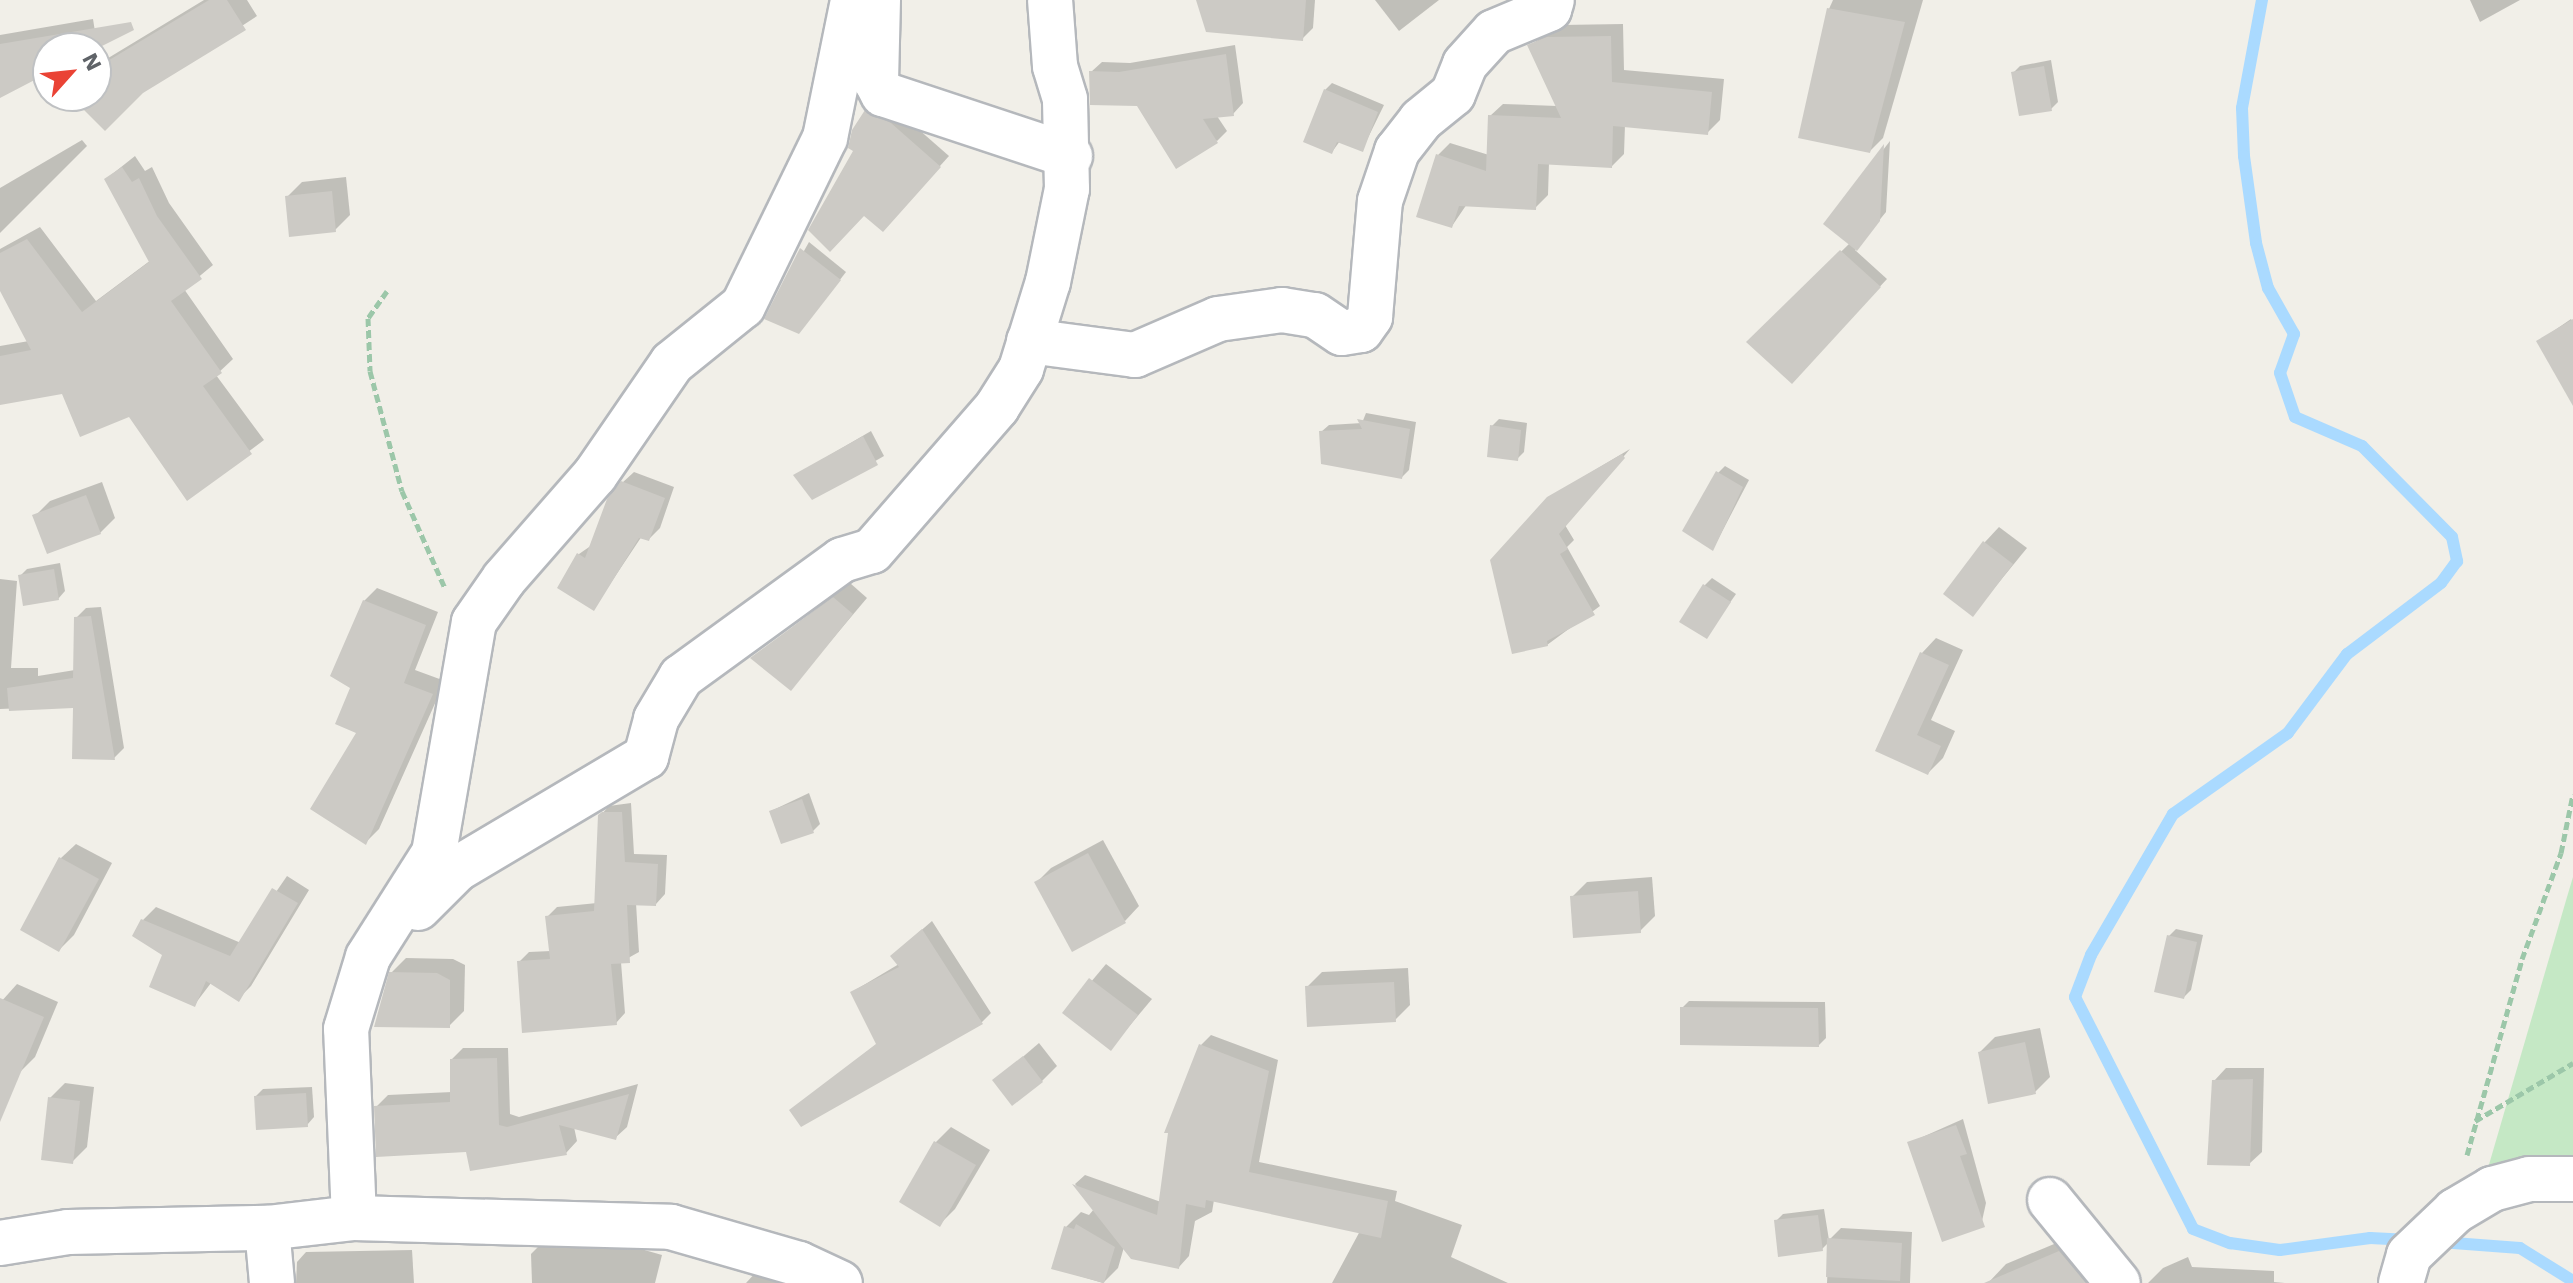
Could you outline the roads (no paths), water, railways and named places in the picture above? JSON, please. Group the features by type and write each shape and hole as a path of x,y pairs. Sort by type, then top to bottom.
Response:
{"street":[{"path":"354,1218 346,1029 368,957 434,853 474,622 504,579 595,475 672,363 743,306 825,138 853,0"},
{"path":"878,0 876,81 883,94 1070,156"},
{"path":"368,957 457,869 646,757 656,719 681,677 842,560 872,551 997,407 1021,369 1058,239 1070,156 1050,0"},
{"path":"1029,341 1135,355 1218,319 1282,310 1315,315 1342,333 1361,330 1370,317 1380,201 1397,151 1421,120 1453,94 1465,64 1494,32 1549,9 1552,0"},
{"path":"2401,1283 2409,1255 2455,1211 2492,1189 2529,1179 2573,1179"},
{"path":"2050,1200 2118,1283"},
{"path":"0,1243 68,1232 267,1228 354,1218 671,1227 799,1264 840,1283"},
{"path":"267,1228 272,1283"}],"waterway":[{"path":"2262,0 2242,108 2244,156 2256,243 2268,288 2294,334 2280,373 2295,417 2362,446 2452,537 2457,561 2441,583 2347,654 2288,733 2173,814 2091,955 2075,997 2193,1229 2230,1243 2280,1250 2370,1238 2410,1240"},
{"path":"2440,1242 2520,1248 2573,1281"}]}
